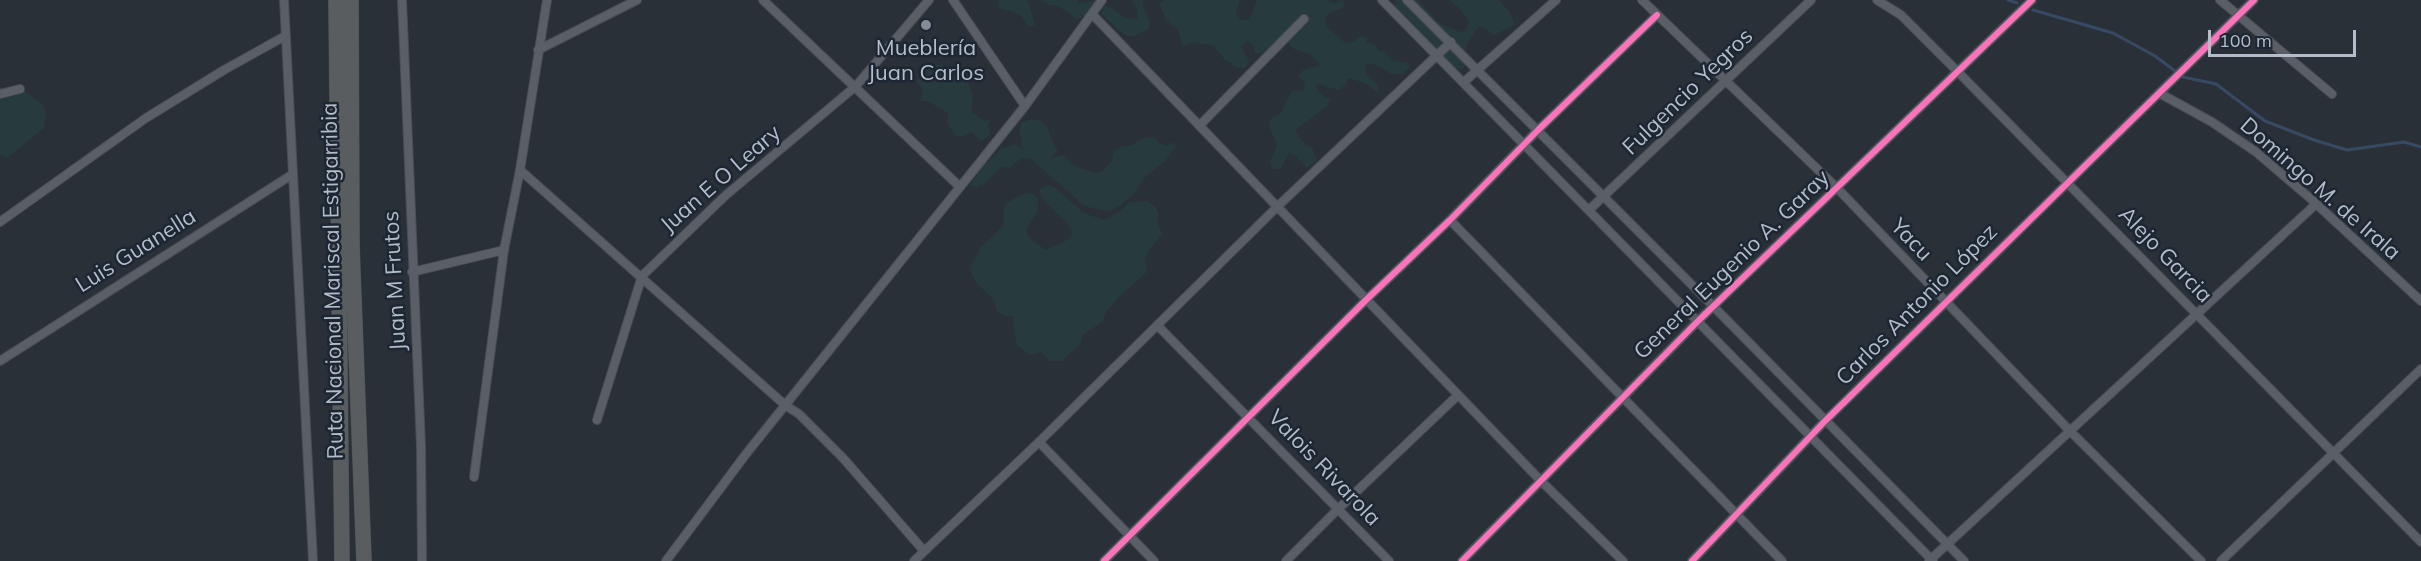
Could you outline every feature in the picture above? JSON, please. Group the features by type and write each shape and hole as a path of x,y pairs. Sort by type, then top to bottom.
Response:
{"highway":[{"name":"Ruta Nacional Mariscal Estigarribia","path":"336,0 342,561"},
{"name":"Ruta Nacional Mariscal Estigarribia","path":"351,0 352,247 364,561"}],"street":[{"path":"284,0 313,561"},
{"name":"Juan M Frutos","path":"402,0 421,446 422,561"},
{"path":"474,477 504,250 520,170 547,0"},
{"path":"538,50 637,0"},
{"path":"763,0 959,186"},
{"name":"Juan E O Leary","path":"597,420 642,276 726,195 856,86 929,0"},
{"path":"953,0 1025,106"},
{"path":"666,561 785,405 1025,106 1102,0"},
{"path":"1382,0 1931,560 2316,204"},
{"path":"1407,0 1964,561"},
{"path":"1464,82 1556,0"},
{"name":"Yacu","path":"1642,0 1837,188 2069,430 2201,561"},
{"name":"Fulgencio Yegros","path":"1589,210 1811,0"},
{"name":"Alejo Garcia","path":"1877,0 1901,15 2421,542"},
{"name":"General Eugenio A. Garay","path":"1462,561 1698,321 2032,0"},
{"path":"2220,0 2332,94"},
{"path":"2238,15 2254,0"},
{"path":"1092,14 1368,298 1541,481 1623,561"},
{"path":"1104,561 1248,416 1657,15"},
{"name":"Carlos Antonio López","path":"1692,561 1826,421 2238,15"},
{"path":"1200,125 1304,19"},
{"path":"0,222 146,118 285,36"},
{"path":"914,561 1039,442 1278,206 1451,42"},
{"path":"0,94 20,89"},
{"name":"Domingo M. de Irala","path":"2159,93 2212,122 2256,152 2421,301"},
{"path":"520,170 785,405 799,414 843,458 924,551"},
{"name":"Luis Guanella","path":"0,361 293,174"},
{"path":"1450,220 1782,561"},
{"path":"412,272 504,250"},
{"name":"Valois Rivarola","path":"1156,325 1389,561"},
{"path":"2221,561 2421,369"},
{"path":"1287,561 1458,395"},
{"path":"1039,442 1154,561"}],"green space":[{"path":"999,0 1028,0 1035,25 1029,27 1022,17 1010,10 998,7"},
{"path":"1042,0 1077,0 1078,3 1097,0 1087,15 1076,19 1066,11"},
{"path":"1132,0 1144,0 1143,6 1150,21 1149,29 1134,36 1126,36 1101,14 1104,6 1112,8 1125,18 1137,19 1138,11"},
{"path":"1163,0 1240,0 1236,14 1241,20 1250,19 1257,0 1326,0 1335,3 1343,0 1345,7 1330,13 1325,19 1327,27 1345,43 1353,42 1360,36 1368,38 1366,42 1374,44 1379,51 1384,52 1392,60 1408,63 1409,68 1402,74 1391,74 1375,64 1365,65 1366,73 1379,87 1378,93 1365,83 1348,78 1339,90 1316,84 1318,92 1332,101 1295,130 1302,141 1312,148 1317,160 1307,168 1295,155 1289,153 1280,169 1274,169 1270,163 1277,145 1269,126 1270,120 1280,114 1292,91 1305,90 1304,82 1298,76 1303,70 1320,65 1310,54 1294,49 1282,38 1262,53 1255,54 1254,46 1247,41 1241,47 1249,61 1245,68 1238,68 1224,59 1214,46 1190,42 1183,47 1178,30 1166,20 1159,4"},
{"path":"1396,0 1419,0 1437,22 1460,32 1466,31 1469,22 1459,8 1449,0 1499,0 1510,12 1514,21 1513,26 1494,35 1481,26 1477,29 1466,46 1464,68 1460,70 1442,58 1429,41 1400,24 1393,10"},
{"path":"941,65 952,75 967,77 973,98 971,111 984,121 990,120 988,127 991,134 984,140 980,140 972,132 962,137 956,136 947,123 949,114 928,101 920,101 923,92 917,81 926,70"},
{"path":"0,87 7,90 23,89 42,105 46,112 44,128 7,158 0,154"},
{"path":"1032,119 1041,121 1048,128 1058,150 1051,158 1063,155 1074,166 1094,173 1102,172 1112,160 1113,153 1122,146 1130,146 1144,138 1155,137 1159,143 1167,146 1171,142 1176,146 1166,160 1142,180 1136,192 1121,205 1109,211 1082,204 1031,159 1022,158 1009,168 1001,167 984,185 981,184 977,188 970,185 982,167 1001,149 1014,144 1023,149 1019,129 1022,122"},
{"path":"1047,185 1053,186 1084,213 1104,220 1119,212 1130,202 1148,201 1156,208 1159,215 1157,220 1162,235 1145,258 1147,272 1122,294 1106,312 1103,321 1083,335 1081,343 1062,361 1050,361 1041,352 1030,355 1017,345 1013,316 1005,316 997,311 994,300 976,283 970,269 980,248 1003,226 1004,208 1008,202 1021,195 1031,193 1038,199 1038,212 1029,223 1026,232 1032,240 1046,250 1069,239 1073,234 1070,226 1045,202 1040,194 1039,190"}],"waterway":[{"path":"2008,0 2017,3"},
{"path":"2033,10 2113,33 2155,56 2183,77 2216,84 2265,121 2314,140 2347,150 2404,142 2421,147"}],"cycle path":[{"path":"1462,561 1698,321 2032,0"},
{"path":"1692,561 1825,421 2254,0"},
{"path":"1104,561 1657,15"}],"place":[{"name":"Mueblería Juan Carlos","path":"926,25"}]}
